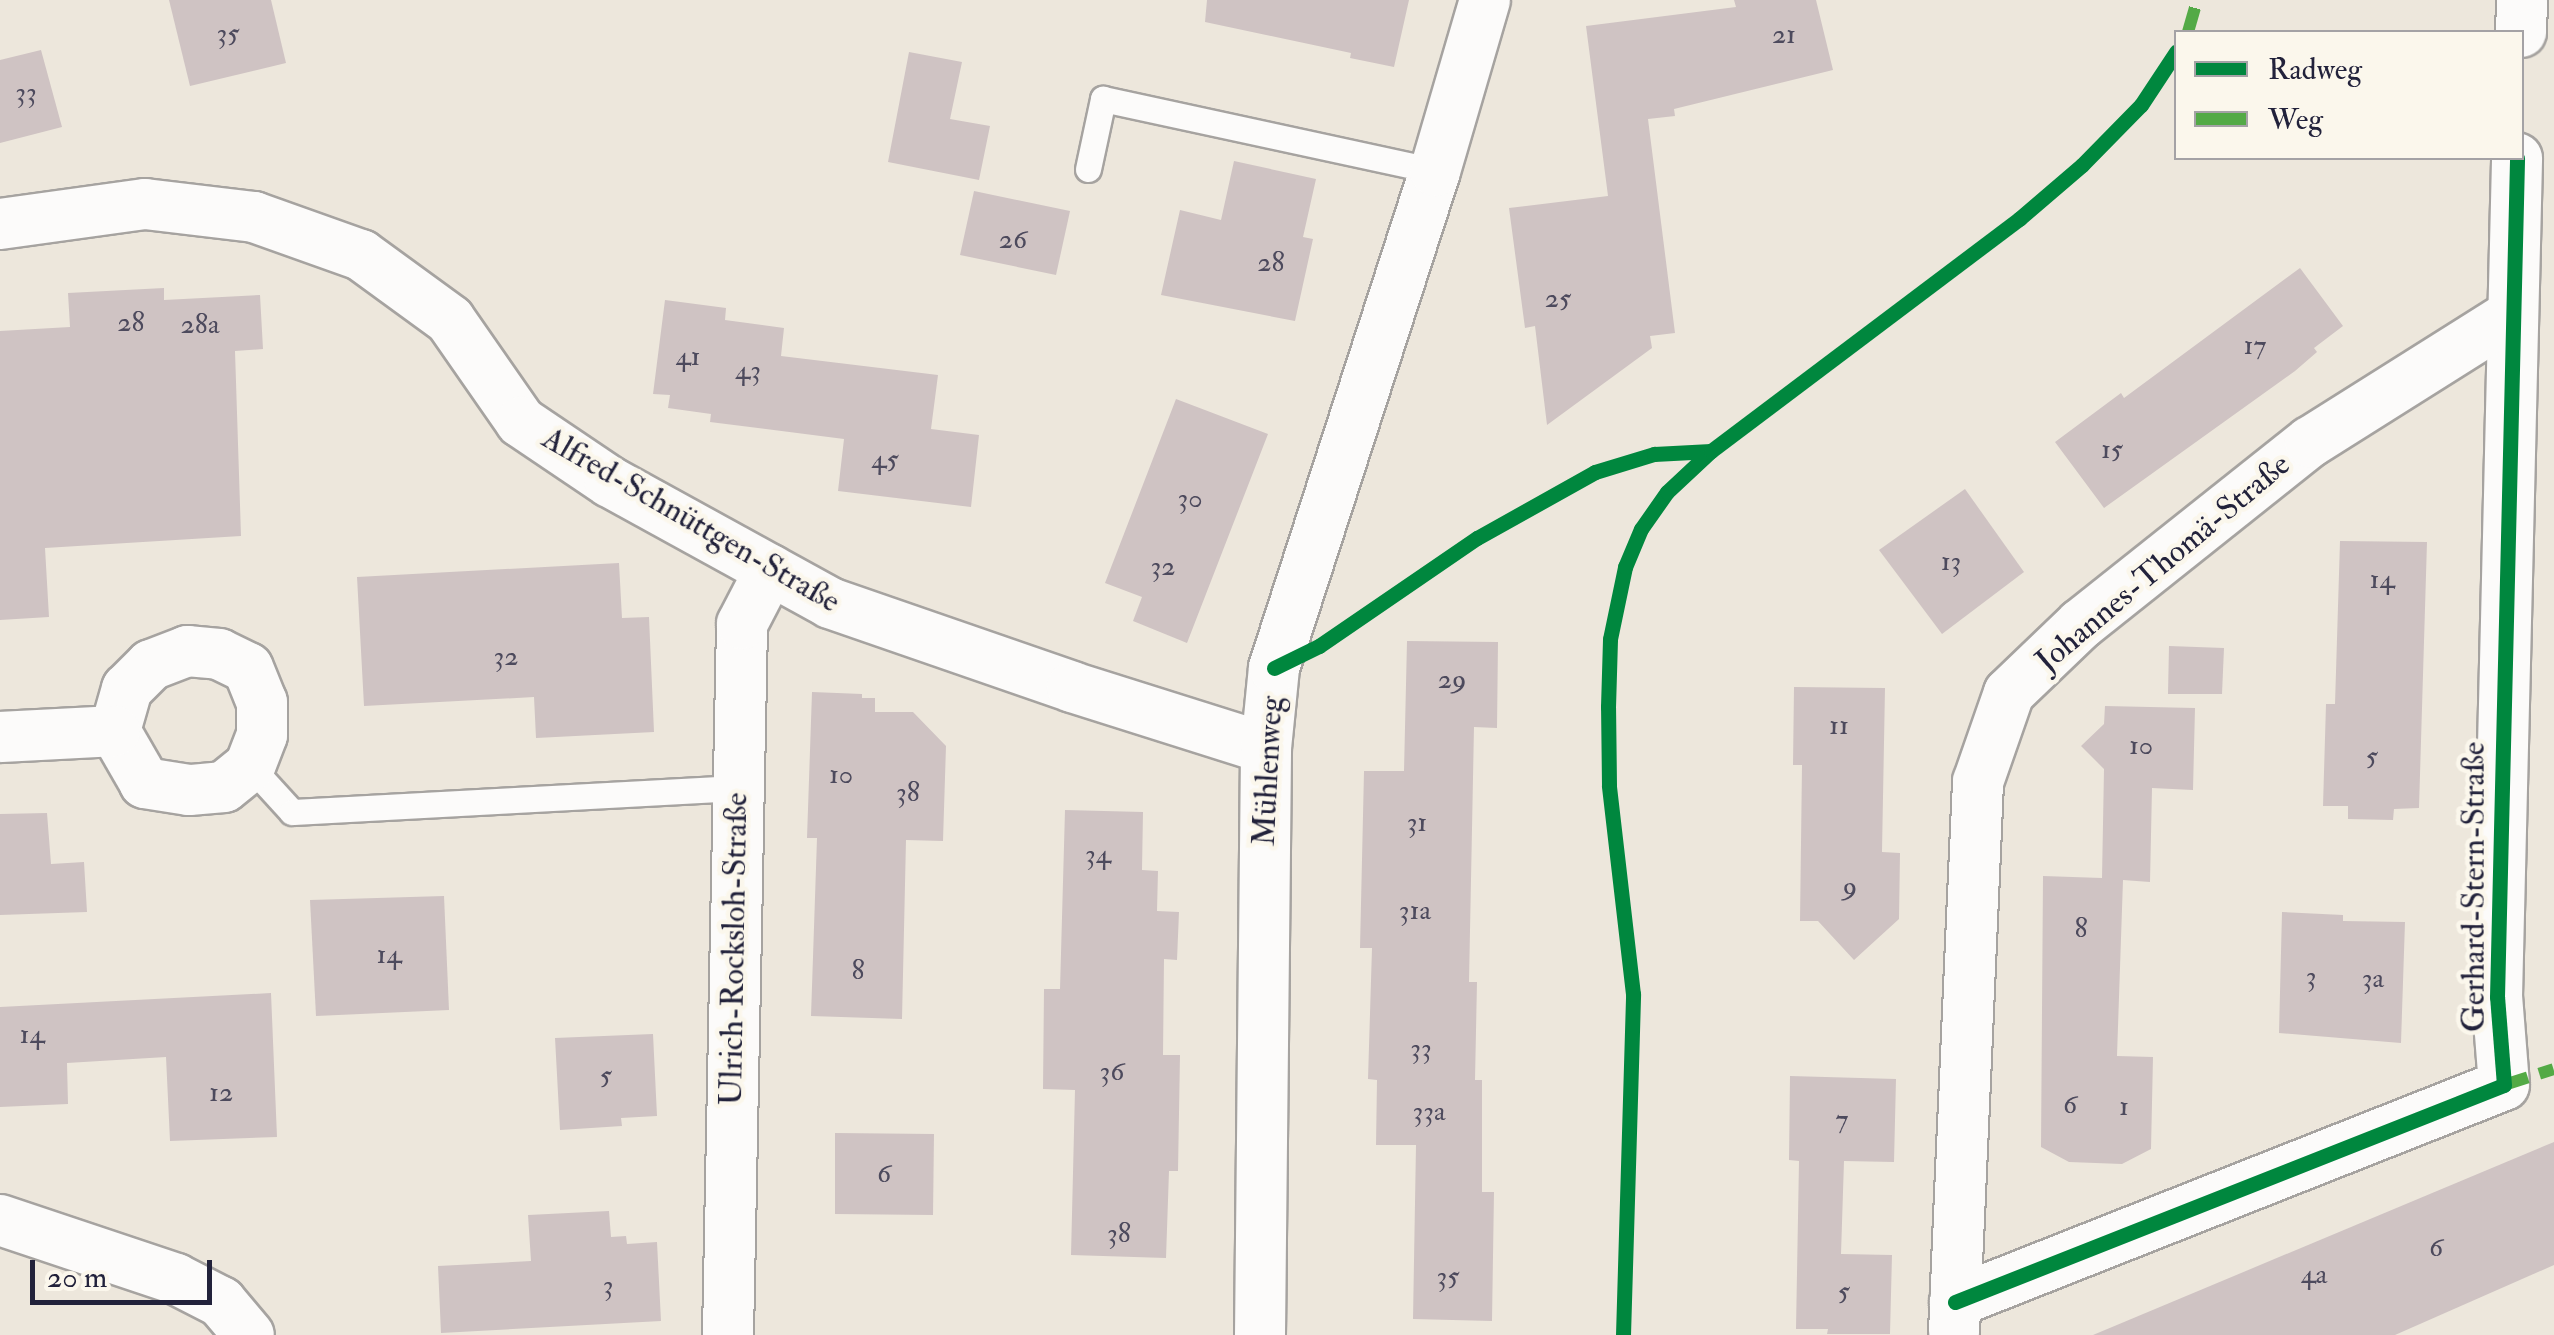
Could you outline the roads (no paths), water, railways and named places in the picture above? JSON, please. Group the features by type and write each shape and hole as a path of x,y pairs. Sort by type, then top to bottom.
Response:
{"street":[{"name":"Mühlenweg","path":"1260,1335 1266,748 1274,668 1435,170 1484,0"},
{"path":"2521,30 2522,0"},
{"name":"Gerhard-Stern-Straße","path":"1954,1319 2504,1084 2496,997 2517,160"},
{"name":"Alfred-Schnüttgen-Straße","path":"0,224 145,204 254,217 361,256 450,320 521,422 610,482 830,603 1055,682 1266,748"},
{"name":"Johannes-Thomä-Straße","path":"1954,1319 1978,782 2009,693 2081,624 2310,442 2512,315"},
{"name":"Ulrich-Rocksloh-Straße","path":"728,1335 742,624 770,570"},
{"path":"188,651 219,654 248,668 262,702 262,735 250,766 224,787 189,790 145,782 115,731 127,689 151,665 188,651"},
{"path":"0,738 115,731"},
{"path":"0,1220 176,1279 221,1302 248,1335"}],"lane":[{"path":"1088,169 1103,99 1435,170"},
{"path":"250,766 292,812 738,788"}]}
